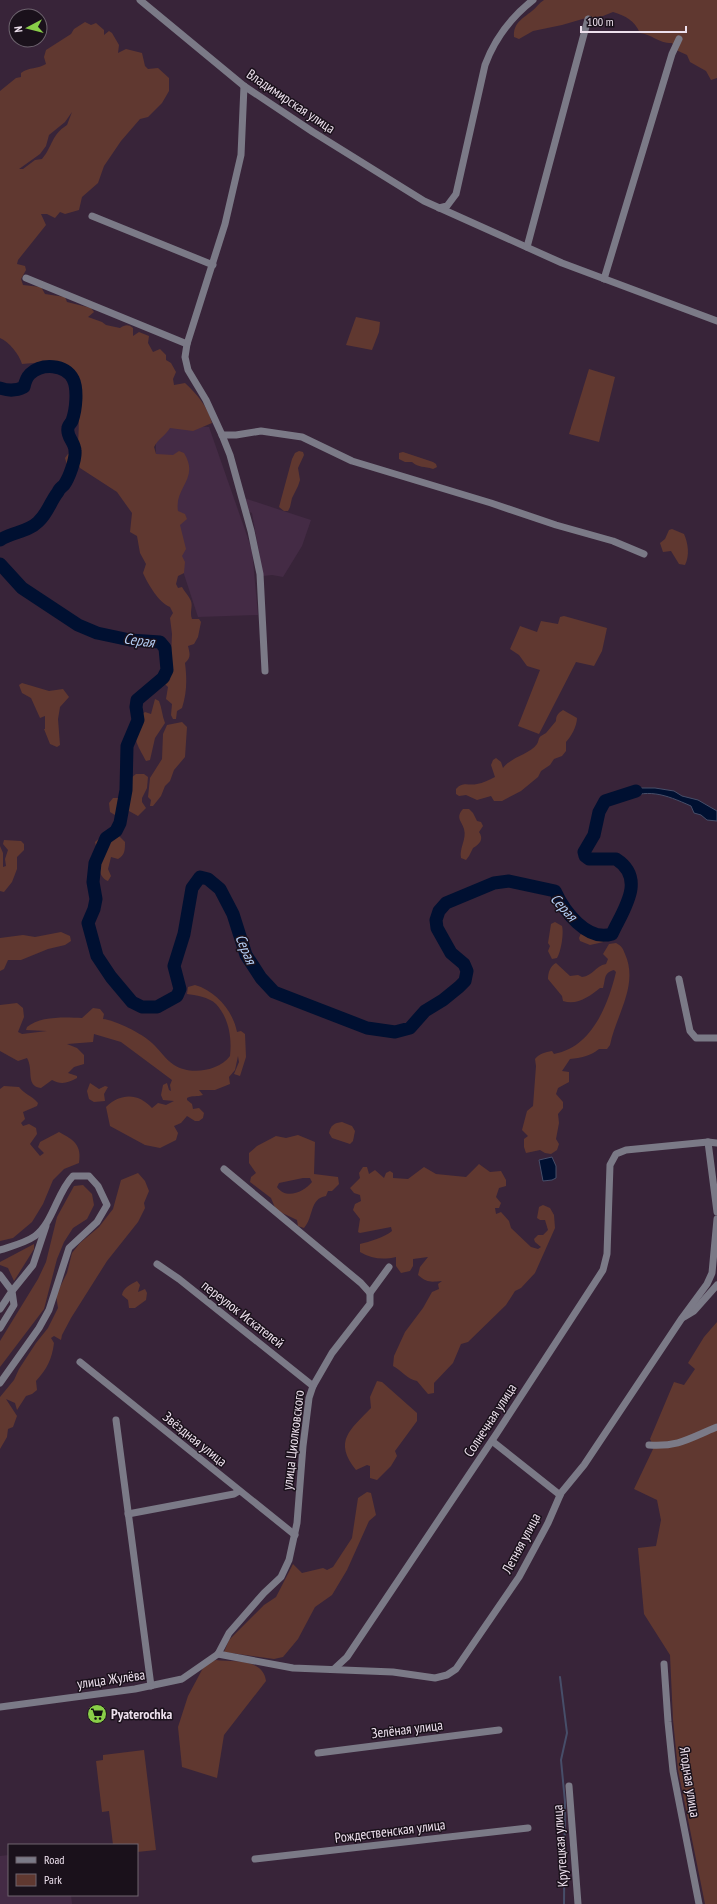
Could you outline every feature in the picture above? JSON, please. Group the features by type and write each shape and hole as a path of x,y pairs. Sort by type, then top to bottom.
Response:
{"street":[{"name":"Владимирская улица","path":"140,0 244,86 313,132 424,201 562,263 717,321"},
{"path":"439,208 447,206 456,194 484,65 491,49 506,26 533,0"},
{"path":"527,247 588,19"},
{"path":"604,279 672,54 679,40"},
{"path":"244,86 241,155 225,224 187,344 186,357 188,370 206,400 230,455 251,530 260,574 265,670"},
{"path":"92,216 213,265"},
{"path":"26,278 187,344"},
{"path":"222,435 236,435 261,430 302,437 352,461 491,503 556,525 613,541 644,554"},
{"path":"679,979 690,1031 696,1038 717,1038"},
{"path":"717,1143 708,1142 717,1212"},
{"name":"Солнечная улица","path":"334,1669 347,1657 492,1441 603,1270 607,1254 610,1164 616,1154 626,1150 708,1142"},
{"path":"224,1169 361,1283 370,1293"},
{"path":"0,1309 12,1291 33,1265 46,1224 66,1183 73,1176 89,1176 98,1186 107,1205 97,1222 68,1248 49,1310 39,1328 0,1382"},
{"name":"Летняя улица","path":"218,1654 293,1668 393,1672 435,1678 447,1675 456,1669 519,1576 548,1523 560,1495 584,1465 682,1318 707,1284 712,1273 717,1219"},
{"path":"0,1250 22,1243 36,1236 46,1224"},
{"name":"переулок Искателей","path":"157,1264 179,1279 313,1386"},
{"name":"улица Циолковского","path":"218,1654 229,1633 280,1577 289,1560 295,1535 304,1438 309,1398 313,1386 332,1353 370,1304 370,1293 389,1267"},
{"path":"0,1275 12,1291 14,1305 0,1328"},
{"path":"682,1318 694,1311 717,1285"},
{"name":"Звёздная улица","path":"80,1362 295,1535"},
{"path":"116,1420 151,1686"},
{"path":"649,1445 661,1446 682,1443 717,1427"},
{"path":"492,1441 560,1495"},
{"path":"128,1514 234,1494 240,1491"},
{"name":"улица Жулёва","path":"0,1707 151,1686 182,1679 203,1666 218,1654"},
{"name":"Ягодная улица","path":"664,1664 673,1771 699,1904"},
{"name":"Зелёная улица","path":"318,1753 499,1730"},
{"name":"Крутецкая улица","path":"569,1786 578,1904"},
{"name":"Рождественская улица","path":"255,1859 528,1828"}],"shaded area":[{"path":"156,424 209,427 252,550 258,615 198,617 179,559 156,455"},
{"path":"244,498 311,520 302,546 283,577 272,575 263,576 252,513 248,511"},
{"path":"8,1855 8,1896 71,1896 72,1904 0,1904 0,1856"}],"green space":[{"path":"544,0 717,0 717,78 711,80 706,71 690,62 687,55 676,50 672,43 663,42 649,35 640,33 629,19 613,12 603,16 586,18 533,31 519,39 514,37 515,28 519,22"},
{"path":"85,22 91,25 96,23 104,30 104,35 109,31 112,33 119,45 118,53 126,49 142,53 145,66 148,69 158,68 169,78 169,91 162,103 148,117 140,119 121,141 104,166 98,183 82,197 79,210 65,214 60,212 55,218 47,214 41,214 46,225 18,260 17,264 25,266 26,270 21,279 23,285 41,287 45,294 65,297 67,302 91,308 94,312 88,317 106,325 120,328 128,325 133,328 133,336 139,332 149,336 148,343 153,352 160,349 166,355 166,360 171,363 176,372 173,379 174,385 185,383 202,401 210,417 212,423 193,431 170,428 154,447 156,454 173,455 179,451 184,453 188,462 189,470 178,503 178,511 185,514 187,519 180,525 186,549 182,556 185,562 184,573 178,576 176,584 178,588 182,587 191,601 192,619 199,619 201,622 198,637 194,644 188,646 190,656 185,663 186,691 182,708 177,711 176,719 173,719 171,715 172,704 166,699 168,687 165,684 170,680 172,634 170,618 173,613 170,607 162,602 154,593 143,573 146,564 140,553 137,536 130,532 132,513 117,492 80,468 78,463 72,468 67,465 65,458 68,454 77,450 78,443 79,391 77,377 72,371 64,375 62,373 63,365 56,361 22,364 19,356 7,342 0,338 0,91 16,78 21,77 21,73 24,71 46,64 44,57 46,50 71,34 74,29","holes":["72,112 67,125 55,137 42,159 35,160 23,169 19,169 40,154 46,146 49,135 65,122"]},
{"path":"356,317 380,322 379,332 372,350 346,345"},
{"path":"589,369 615,377 599,442 569,434"},
{"path":"299,451 303,452 304,455 298,468 300,480 288,511 284,511 279,507 292,459 295,453"},
{"path":"403,452 433,462 437,467 433,469 419,466 412,462 405,462 399,459 399,453"},
{"path":"672,529 684,534 688,553 685,565 679,564 671,551 663,552 660,543 665,539 669,530"},
{"path":"564,616 607,628 602,651 594,666 576,662 539,734 518,726 540,670 527,666 519,655 510,649 520,626 537,632 541,621 558,624 560,617"},
{"path":"22,683 49,691 63,689 69,697 60,707 58,719 60,745 57,747 50,744 44,729 45,716 40,718 31,698 22,693 19,685"},
{"path":"155,699 159,701 165,723 155,738 150,760 146,761 137,743 136,733 142,725 140,716 145,712 151,714"},
{"path":"563,710 577,718 573,731 566,742 566,751 562,756 554,759 550,765 541,771 538,777 521,791 502,801 494,801 491,796 477,800 466,795 459,796 456,794 456,789 463,784 479,784 495,777 491,765 493,760 496,758 501,762 503,768 506,764 534,747 540,737 546,733 556,721 556,718 560,712"},
{"path":"182,722 187,727 185,757 174,770 170,781 165,786 161,796 153,806 150,806 151,800 148,797 150,778 162,759 163,734 167,725"},
{"path":"136,774 144,774 148,777 147,788 142,798 142,802 146,808 138,816 129,811 124,814 120,810 115,815 110,812 109,803 113,798 118,798 126,793 128,787 132,787 131,778"},
{"path":"463,809 469,809 477,821 481,822 483,826 479,832 481,839 478,845 473,848 466,860 461,858 465,833 459,817"},
{"path":"109,834 117,834 125,842 125,845 122,856 118,859 111,857 108,869 111,876 108,881 102,877 95,858 97,850 95,842 102,836 105,837"},
{"path":"4,840 21,841 24,844 24,850 17,857 17,869 12,882 4,892 0,891 0,846 3,853 3,867 6,866 5,859 8,850 3,844"},
{"path":"555,922 562,926 563,929 561,947 557,958 552,959 548,951 550,946 548,943 551,924"},
{"path":"594,929 599,929 608,934 608,941 590,945 580,941 579,938 582,931 587,933"},
{"path":"61,932 70,936 71,941 65,945 48,949 21,960 8,960 4,969 0,971 0,938 23,935 35,937"},
{"path":"616,943 620,945 625,954 629,966 629,977 625,1000 610,1045 607,1049 599,1049 585,1056 570,1059 562,1071 569,1072 569,1082 558,1088 556,1094 563,1102 563,1108 558,1114 559,1123 556,1139 559,1144 557,1150 551,1154 540,1150 526,1153 524,1139 528,1136 522,1130 527,1111 533,1106 536,1066 535,1059 547,1052 552,1051 554,1054 567,1050 579,1043 588,1034 603,1011 613,985 616,972 614,970 610,971 606,975 603,988 600,988 583,999 573,1002 563,1001 562,996 548,979 548,974 552,966 556,963 570,976 586,976 602,965 606,964 608,959 603,954 609,944"},
{"path":"195,985 210,992 216,997 232,1017 237,1032 241,1031 245,1034 246,1057 240,1076 234,1074 239,1062 238,1056 235,1070 229,1077 230,1084 215,1090 199,1090 203,1095 187,1098 187,1100 192,1104 193,1109 199,1108 204,1113 203,1118 199,1121 195,1121 187,1116 181,1123 174,1126 178,1133 176,1140 160,1148 145,1145 110,1126 106,1107 112,1102 123,1097 135,1097 147,1103 152,1108 158,1103 166,1105 174,1101 163,1100 161,1095 163,1085 167,1083 169,1090 171,1091 170,1085 172,1080 121,1042 94,1034 93,1042 67,1044 77,1048 84,1055 84,1064 74,1067 68,1073 77,1076 77,1078 64,1083 52,1080 41,1088 36,1087 31,1081 30,1067 27,1058 18,1061 0,1051 0,1005 17,1003 23,1008 24,1017 18,1032 22,1034 47,1031 26,1030 32,1023 46,1019 82,1018 93,1008 100,1009 104,1014 103,1019 121,1025 148,1039 174,1065 187,1070 195,1071 211,1069 218,1066 230,1056 229,1028 224,1016 216,1004 206,998 187,994 188,987"},
{"path":"90,1083 99,1089 105,1086 108,1087 104,1094 105,1101 94,1102 89,1099 87,1091"},
{"path":"4,1086 19,1087 38,1103 37,1106 23,1112 25,1119 21,1123 23,1126 29,1124 36,1128 37,1134 30,1144 40,1156 44,1153 38,1147 40,1142 59,1132 76,1144 80,1157 79,1163 64,1169 53,1180 43,1204 32,1222 13,1238 0,1241 0,1089"},
{"path":"342,1122 352,1126 355,1131 353,1141 350,1144 332,1138 329,1133 333,1125"},
{"path":"298,1135 315,1142 314,1174 338,1177 339,1184 332,1191 328,1191 326,1196 317,1201 304,1228 298,1226 297,1220 276,1210 271,1198 250,1182 251,1177 256,1173 249,1163 249,1153 257,1146 276,1136 286,1138","holes":["310,1178 312,1182 309,1186 295,1193 285,1193 277,1187 279,1183"]},
{"path":"479,1164 490,1172 501,1171 506,1180 506,1186 499,1188 496,1197 501,1203 499,1208 495,1208 496,1214 501,1212 509,1221 511,1228 531,1247 538,1249 541,1247 535,1242 534,1239 538,1235 543,1235 548,1230 545,1220 540,1220 537,1218 539,1207 543,1205 550,1208 554,1215 555,1228 535,1273 521,1288 515,1291 506,1305 468,1342 461,1344 453,1363 434,1383 434,1393 428,1394 417,1381 393,1366 394,1356 405,1332 423,1308 432,1292 439,1289 438,1284 442,1281 429,1281 418,1275 420,1267 428,1257 413,1259 413,1266 410,1271 401,1273 396,1266 396,1257 378,1258 360,1252 360,1244 372,1241 392,1231 391,1227 360,1233 358,1232 360,1219 353,1210 355,1204 361,1201 360,1195 354,1193 350,1188 360,1178 359,1173 363,1167 367,1167 369,1174 375,1170 384,1178 386,1173 390,1171 393,1173 393,1178 408,1179 424,1167 436,1174 466,1177"},
{"path":"138,1173 145,1181 149,1191 144,1203 145,1208 138,1222 107,1261 71,1318 61,1340 54,1336 51,1338 54,1343 52,1354 46,1368 36,1381 37,1390 26,1396 17,1410 15,1403 6,1399 17,1416 13,1427 8,1429 7,1437 0,1449 0,1397 14,1380 19,1369 36,1343 48,1328 58,1308 56,1295 67,1273 72,1253 80,1243 99,1227 113,1209 121,1180"},
{"path":"83,1185 92,1194 94,1205 87,1219 73,1228 64,1242 57,1259 44,1309 0,1367 0,1341 38,1279 46,1262 57,1217 74,1186"},
{"path":"34,1244 34,1249 14,1281 8,1268 0,1265 0,1262"},
{"path":"137,1281 140,1285 138,1292 145,1289 147,1293 146,1300 135,1308 129,1308 128,1300 122,1295 128,1286"},
{"path":"717,1322 717,1904 705,1904 678,1770 673,1720 670,1655 644,1614 638,1548 656,1546 661,1520 657,1500 634,1489 654,1447 650,1439 674,1382 684,1385 695,1369 688,1363 704,1337"},
{"path":"377,1381 382,1382 417,1413 417,1421 395,1451 397,1456 391,1466 377,1480 370,1478 370,1466 367,1465 356,1470 349,1460 345,1443 351,1430 371,1408 370,1397"},
{"path":"367,1492 371,1493 376,1515 369,1521 347,1570 332,1595 315,1607 298,1639 283,1657 274,1659 224,1652 229,1640 264,1605 276,1597 293,1564 302,1573 323,1568 327,1570 333,1567 352,1538 358,1498"},
{"path":"216,1660 238,1661 253,1665 259,1668 264,1674 266,1681 224,1735 217,1778 182,1767 178,1727 188,1696 203,1668 208,1663"},
{"path":"144,1750 156,1850 138,1852 138,1844 113,1844 109,1811 102,1812 96,1761 103,1760 103,1755"}],"water":[{"path":"638,788 655,788 674,791 682,796 698,800 717,811 717,821 707,820 701,815 694,813 691,806 672,798 656,794 639,794 620,800 618,794"},
{"path":"552,1157 556,1166 556,1178 543,1181 539,1160"}],"waterway":[{"name":"Серая","path":"0,388 12,390 24,387 30,374 35,370 47,367 65,370 73,379 76,388 72,421 68,427 69,437 74,445 75,454 72,468 66,482 38,522 30,528 0,540"},
{"name":"Серая","path":"0,564 22,588 78,625 97,633 130,640 160,642 165,648 167,670 163,678 137,700 136,707 138,720 127,746 126,790 120,823 116,831 106,838 95,863 93,882 96,899 94,909 88,923 97,956 111,977 132,1002 142,1007 157,1007 177,996 180,989 174,966 184,934 192,888 200,877 208,879 220,889 233,914 246,955 261,978 274,992 367,1028 395,1032 410,1028 425,1011 443,1000 465,981 467,971 464,964 451,953 437,928 436,920 439,911 446,903 494,883 509,881 555,891 570,916 585,929 603,935 612,934 630,895 630,876 625,867 616,859 589,859 585,856 584,852 594,835 599,812 605,801 636,791"},
{"path":"560,1677 567,1733 561,1760 565,1802 564,1904"}],"place":[{"name":"Pyaterochka","path":"97,1714"}]}
